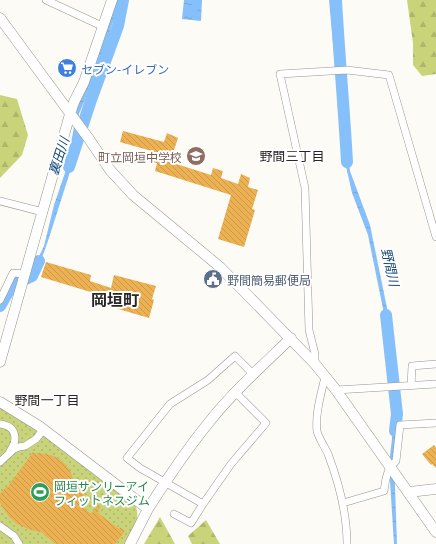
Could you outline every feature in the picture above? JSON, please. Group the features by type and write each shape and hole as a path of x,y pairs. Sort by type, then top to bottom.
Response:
{"street":[{"path":"46,0 102,26"},
{"path":"0,362 70,114 84,82 112,0"},
{"path":"1,20 89,139 110,170 132,195 220,267 315,364 336,390 436,532"},
{"path":"315,364 315,354 309,330 305,188 280,74 347,70 389,75 436,237"},
{"path":"0,201 43,212"},
{"path":"0,300 13,273 25,274"},
{"path":"130,544 148,509 184,454 236,392 291,338"},
{"path":"203,504 140,468 127,458 170,404 208,380 235,356 253,374"},
{"path":"411,386 412,366 436,364"},
{"path":"325,377 320,395 317,419 318,433 328,453 343,503 348,544"},
{"path":"336,390 436,384"},
{"path":"174,514 191,523 231,464 266,423 236,392"},
{"path":"0,402 43,430 148,509"},
{"path":"343,503 384,491 386,474 390,467 396,462 400,425 436,423"},
{"path":"0,424 7,426 14,433 16,441 9,453"},
{"path":"0,462 9,453 36,439 43,430"},
{"path":"409,492 436,489"},
{"path":"0,526 14,536 20,544"}],"green space":[{"path":"407,0 436,0 436,74 422,76 413,65 413,43"},
{"path":"0,95 17,99 28,135 22,155 0,178"},
{"path":"0,407 32,426 134,503 137,514 136,524 125,544 0,544"},
{"path":"160,517 175,544 144,544"},
{"path":"206,520 220,544 192,544 188,536"}],"water":[{"name":"裏田川","path":"116,0 120,0 100,62 79,114 77,136 69,175 38,269 35,274 19,281 14,286 0,311 0,304 11,284 32,271 44,246 54,205 67,167 77,109"},
{"path":"184,0 202,0 201,21 182,19"},
{"name":"野間川","path":"329,0 333,0 340,64 345,137 350,171 370,225 394,342 397,406 394,458 397,544 394,544 390,481 390,456 394,421 392,361 389,338 368,235 352,193 343,153"}],"building":[{"path":"123,131 164,142 167,133 178,138 170,162 211,175 213,168 223,171 221,178 238,184 241,174 250,178 248,187 258,190 252,209 255,210 244,247 218,239 231,195 155,171 157,163 151,162 155,152 120,142"},
{"path":"46,262 91,275 90,281 111,288 114,275 156,286 149,318 91,301 94,293 41,277"},
{"name":"野間簡易郵便局","path":"213,270 221,277 214,285 206,280 208,278 206,276"},
{"path":"434,445 436,448 436,468 432,464 431,465 422,454"},
{"path":"33,452 37,455 39,453 51,455 66,465 75,484 86,492 78,503 91,514 101,502 98,513 119,529 120,527 125,531 115,544 56,544 43,534 44,533 28,529 17,524 9,517 0,503 0,494 6,487 7,488"}],"waterway":[{"name":"裏田川","path":"69,167 91,100 118,26 123,0"},
{"name":"野間川","path":"336,0 347,162"},
{"name":"裏田川","path":"0,306 12,285 32,276 39,261"},
{"name":"野間川","path":"386,315 397,414 395,431"}],"place":[{"name":"セブン-イレブン","path":"67,68"},
{"name":"町立岡垣中学校","path":"196,156"},
{"name":"野間簡易郵便局","path":"213,279"},
{"name":"岡垣サンリーアイ フィットネスジム","path":"40,492"}],"district":[{"name":"野間三丁目","path":"292,155"},
{"name":"岡垣町","path":"115,299"},
{"name":"野間一丁目","path":"47,399"}]}
